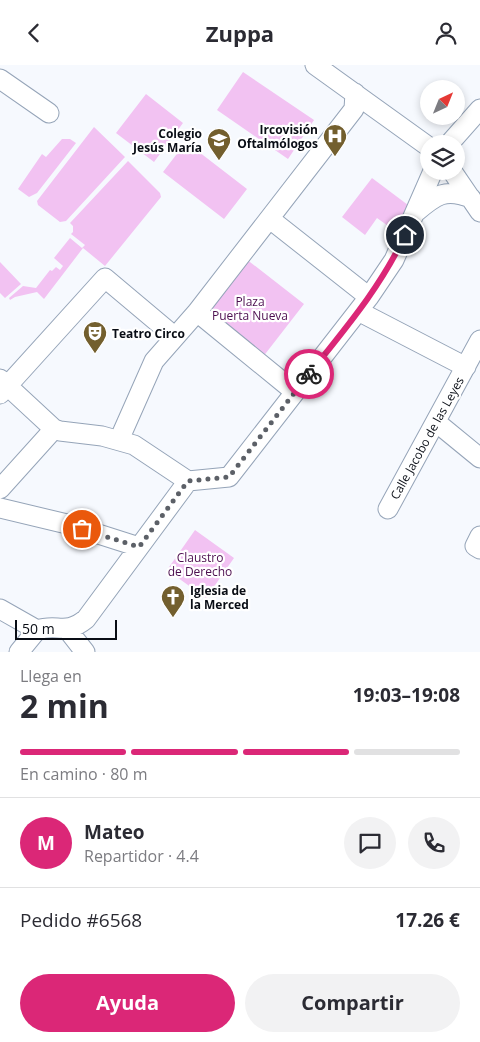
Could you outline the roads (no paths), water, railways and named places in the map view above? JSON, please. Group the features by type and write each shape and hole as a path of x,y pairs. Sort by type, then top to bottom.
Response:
{"street":[{"path":"315,65 420,140"},
{"path":"0,79 49,113"},
{"path":"119,440 154,361 196,313 354,109 355,93"},
{"path":"457,135 480,109"},
{"path":"174,336 105,279 3,386 54,429 102,436 134,445 188,481 229,477 364,304 394,260 429,180"},
{"path":"458,180 475,205"},
{"path":"415,213 428,201 451,192 475,205"},
{"path":"270,219 364,304 466,367"},
{"path":"196,313 295,392"},
{"name":"Calle Jacobo de las Leyes","path":"388,509 480,340"},
{"path":"436,422 480,458"},
{"path":"0,489 54,429"},
{"path":"19,652 37,630 48,627 67,629 80,624 91,614 188,481"},
{"path":"0,508 67,524 139,547"},
{"path":"0,609 37,630"},
{"path":"67,629 85,652"}],"place":[{"name":"Ircovisión Oftalmólogos","path":"335,157"},
{"name":"Colegio Jesús María","path":"219,161"},
{"name":"Teatro Circo","path":"95,354"},
{"name":"Iglesia de la Merced","path":"173,618"}],"park label":[{"name":"Plaza Puerta Nueva","path":"250,308"},
{"name":"Claustro de Derecho","path":"200,564"}]}
